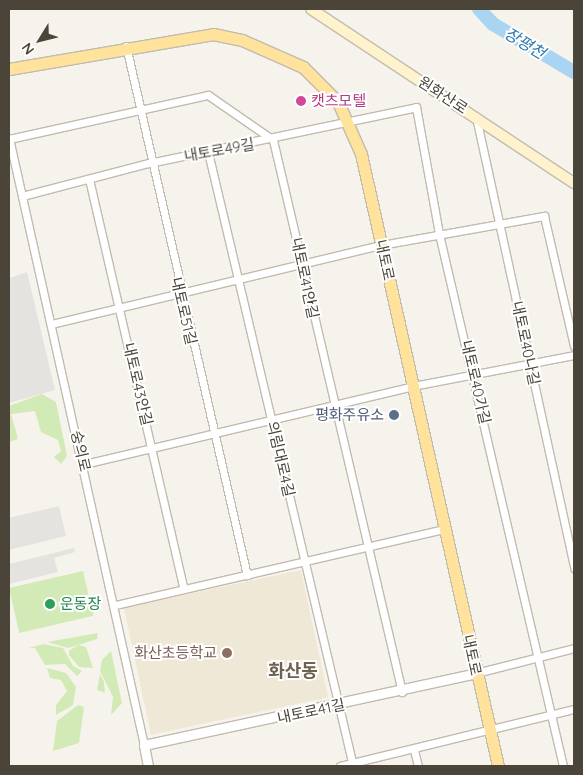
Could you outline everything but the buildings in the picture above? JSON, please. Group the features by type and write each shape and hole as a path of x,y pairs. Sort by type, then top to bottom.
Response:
{"main road":[{"name":"원화산로","path":"311,9 574,183"},
{"name":"내토로","path":"9,69 189,35 242,40 303,67 338,102 361,154 498,766"}],"street":[{"name":"내토로51길","path":"126,46 149,163 211,434 247,575"},
{"path":"9,139 208,95 274,140"},
{"name":"내토로49길","path":"22,196 149,163 274,140 346,119 416,107"},
{"name":"내토로40가길","path":"416,107 438,234 475,375 563,766"},
{"name":"내토로40나길","path":"476,117 574,568"},
{"name":"숭의로","path":"9,139 116,605 148,766"},
{"name":"내토로41안길","path":"274,140 332,404 402,692"},
{"name":"의림대로4길","path":"208,152 353,765"},
{"name":"내토로43안길","path":"89,179 184,589"},
{"path":"51,324 382,245 544,216 574,346"},
{"path":"84,464 153,450 332,404 413,386 574,355"},
{"path":"116,605 445,529"},
{"path":"476,673 574,648"},
{"name":"내토로41길","path":"144,746 340,706 476,673"},
{"path":"340,766 353,765 574,709"},
{"path":"414,750 418,766"}],"shaded area":[{"path":"27,272 55,390 9,403 9,285 10,278"},
{"path":"59,506 66,536 9,550 9,518"},
{"path":"74,548 75,552 54,558 58,572 9,584 9,564"},
{"name":"화산초등학교","path":"301,570 328,697 151,735 124,608"}],"green space":[{"path":"42,394 56,402 67,456 61,464 54,457 61,451 58,440 41,432 35,411 11,414 18,439 9,442 9,406"},
{"name":"운동장","path":"83,571 93,616 19,633 9,588"},
{"path":"98,633 97,639 68,648 47,642"},
{"path":"43,644 63,648 73,666 82,671 77,676 65,664 45,665 35,648 29,648"},
{"path":"78,645 86,647 93,668 79,667 69,655 69,651"},
{"path":"111,651 122,703 111,715 113,697 100,671 102,660"},
{"path":"47,668 66,673 76,687 73,705 56,715 56,705 67,691 61,680 50,678"},
{"path":"100,674 104,682 105,693 97,690"},
{"path":"78,705 84,707 79,743 53,751 57,721"}],"waterway":[{"name":"장평천","path":"479,9 493,24 574,72"}],"place":[{"name":"캣츠모텔","path":"301,101"},
{"name":"평화주유소","path":"394,415"},
{"name":"운동장","path":"50,604"},
{"name":"화산초등학교","path":"227,653"}],"district":[{"name":"화산동","path":"293,671"}]}
